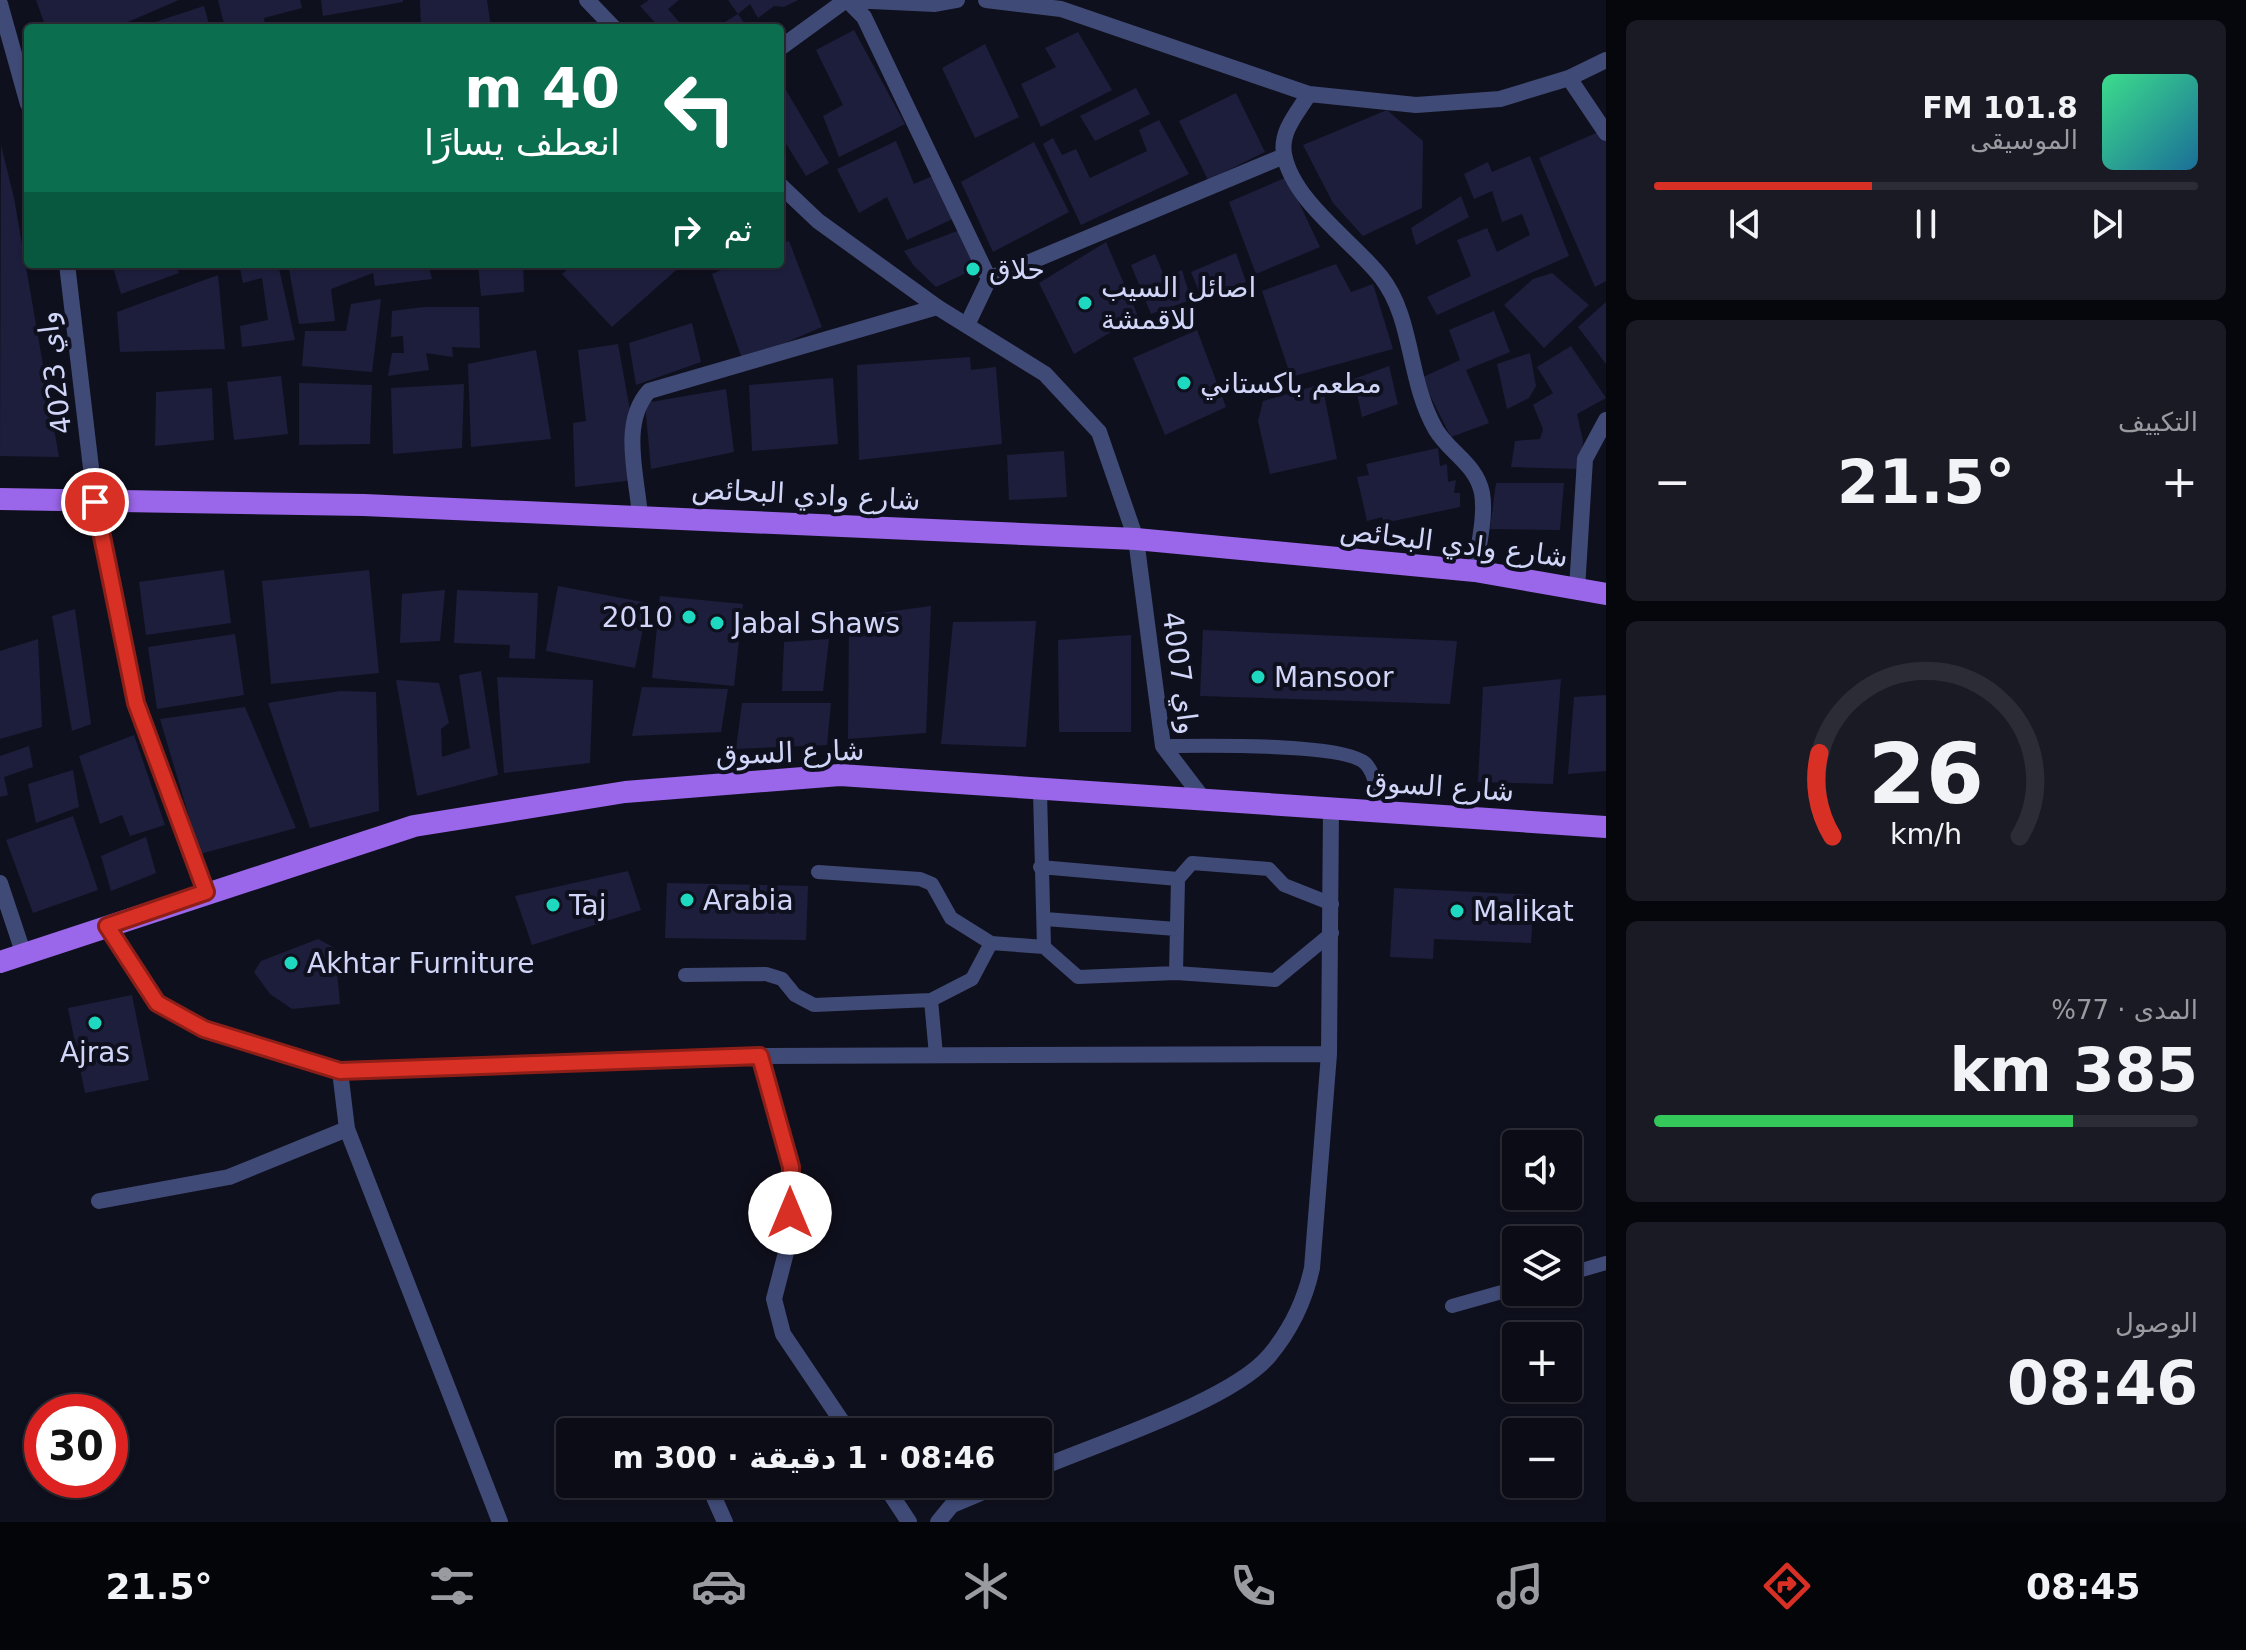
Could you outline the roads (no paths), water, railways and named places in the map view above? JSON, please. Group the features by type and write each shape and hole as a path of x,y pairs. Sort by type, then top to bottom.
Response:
{"main road":[{"name":"شارع وادي البحائص","path":"0,499 364,505 1136,539 1475,571 1606,594"},
{"name":"شارع السوق","path":"0,962 414,826 625,792 840,775 1040,792 1606,827"}],"street":[{"path":"587,0 610,24"},
{"path":"848,0 864,17 989,279"},
{"path":"784,45 848,0 935,4 957,0"},
{"path":"986,0 1061,9 1309,94 1416,105 1500,99 1569,78 1606,60"},
{"path":"0,4 24,90"},
{"path":"1569,78 1606,133"},
{"path":"1309,94 1283,136 1284,156 1324,219 1379,275 1394,295 1403,316 1418,390 1437,432 1477,474 1483,496 1475,571"},
{"path":"967,325 989,279 1284,156"},
{"name":"واي 4007","path":"784,189 818,221 937,307 1045,374 1099,432 1136,539 1163,746 1205,801"},
{"name":"واي 4023","path":"67,268 95,502 136,703 206,892"},
{"path":"640,516 632,422 638,403 649,391 937,307"},
{"path":"1577,589 1585,459 1606,420"},
{"path":"1052,1463 1228,1389 1268,1357 1305,1300 1312,1268 1329,1054 1331,809"},
{"path":"0,883 24,955"},
{"path":"107,926 157,1003 204,1029 340,1071 760,1056 1329,1054"},
{"path":"760,1056 791,1167 790,1237 774,1299 783,1334 840,1418"},
{"path":"340,1071 347,1129 500,1522"},
{"path":"99,1201 229,1177 347,1129"},
{"path":"714,1498 725,1522"},
{"path":"893,1498 909,1522"},
{"path":"938,1522 952,1505 969,1498"}],"lane":[{"path":"1163,746 1341,753 1365,762 1375,779 1377,812"},
{"path":"1040,792 1044,947"},
{"path":"1176,973 1178,879 1192,863 1269,869 1284,885 1332,904"},
{"path":"1040,867 1178,879"},
{"path":"818,872 920,879 932,884 951,918 991,943 1044,947 1078,977 1176,973 1275,980 1332,933"},
{"path":"1045,919 1176,929"},
{"path":"685,975 766,974 782,979 795,995 814,1005 931,1000 972,979 991,943"},
{"path":"931,1000 936,1055"},
{"path":"1582,1270 1606,1263"},
{"path":"1452,1306 1502,1292"}],"place":[{"name":"حلاق","path":"973,269"},
{"name":"اصائل السيب للاقمشة","path":"1085,303"},
{"name":"مطعم باكستاني","path":"1184,383"},
{"name":"2010","path":"689,617"},
{"name":"Jabal Shaws","path":"717,623"},
{"name":"Mansoor","path":"1258,677"},
{"name":"Arabia","path":"687,900"},
{"name":"Taj","path":"553,905"},
{"name":"Malikat","path":"1457,911"},
{"name":"Akhtar Furniture","path":"291,963"},
{"name":"Ajras","path":"95,1023"}]}
